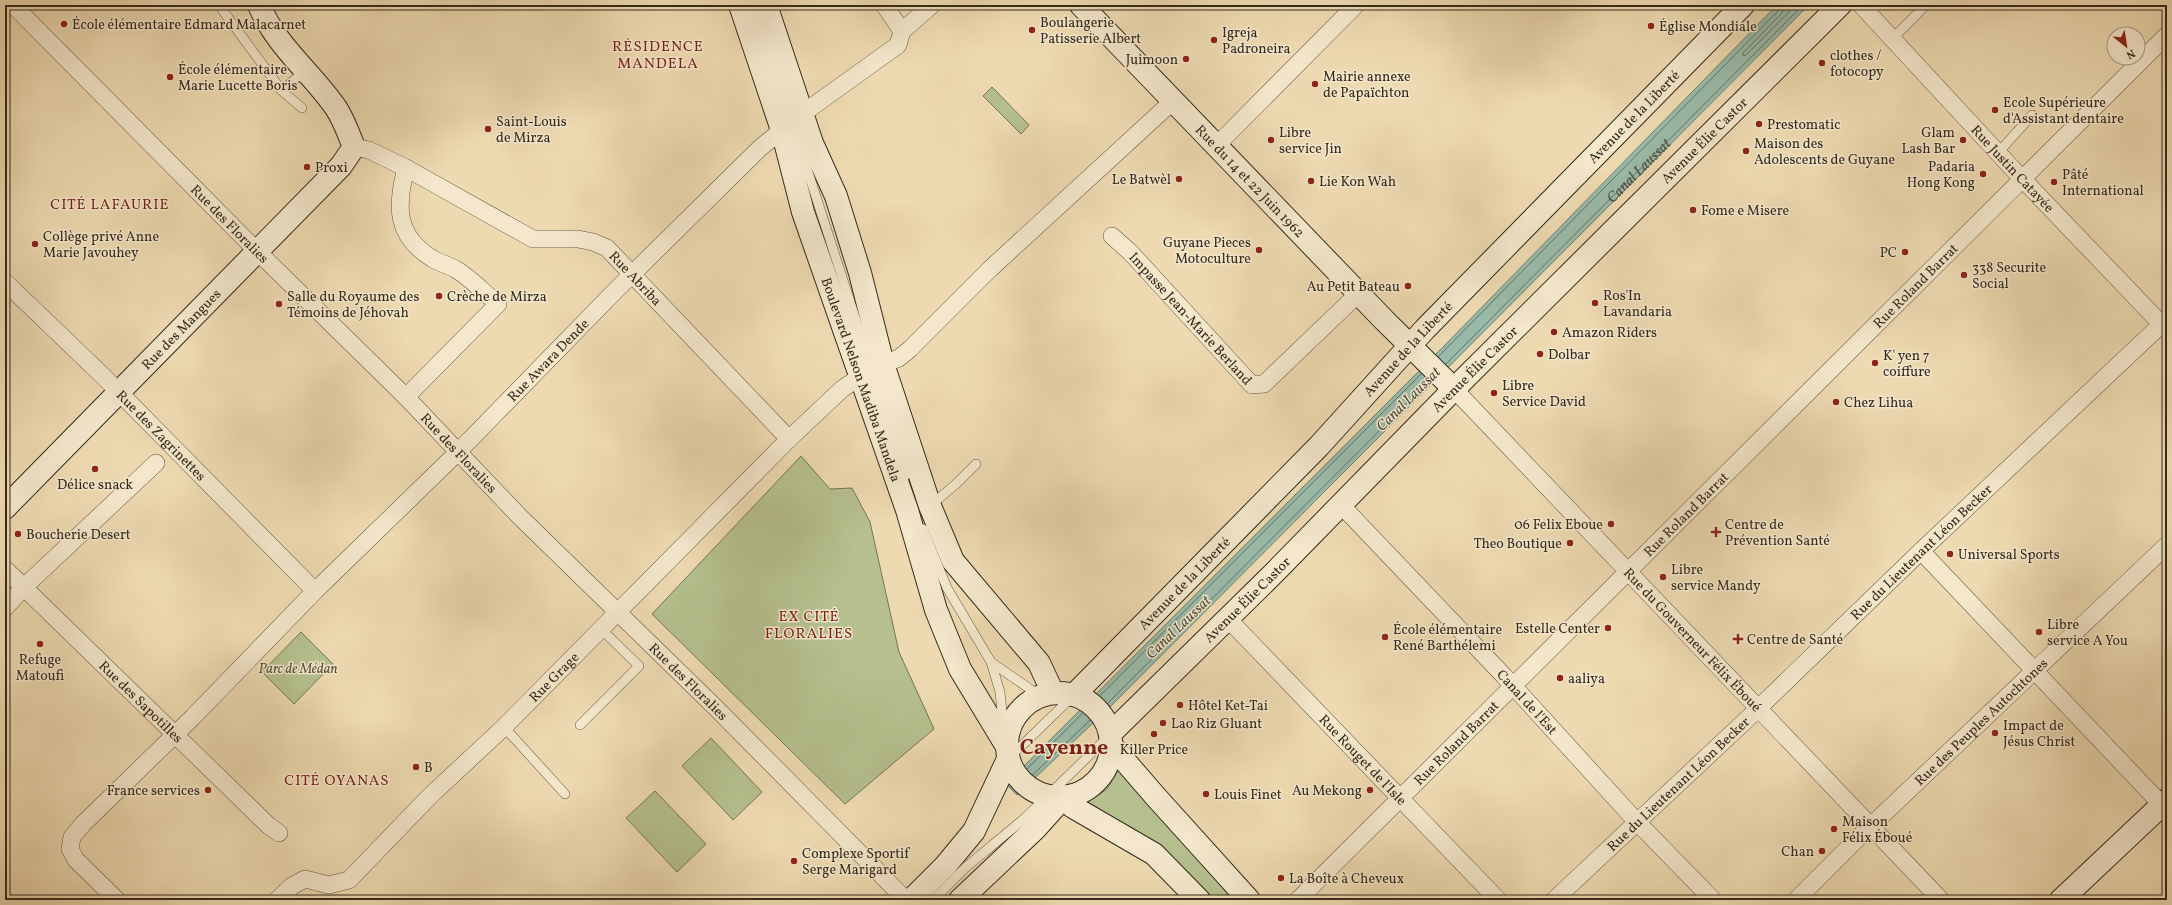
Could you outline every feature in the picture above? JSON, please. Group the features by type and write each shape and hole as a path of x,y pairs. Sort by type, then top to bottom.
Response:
{"street":[{"name":"Rue des Floralies","path":"13,5 258,252 406,397 458,452 616,612 716,708 906,900"},
{"path":"259,5 265,19 280,42 336,109 354,148"},
{"name":"Boulevard Nelson Madiba Mandela","path":"740,5 782,130 802,212 861,376 945,632 960,669 1009,758"},
{"name":"Boulevard Nelson Madiba Mandela","path":"766,5 812,143 836,196 860,273 920,509 952,561 1039,663 1063,696"},
{"path":"884,5 902,31"},
{"path":"802,114 898,45 902,31 932,5"},
{"name":"Rue du 14 et 22 Juin 1962","path":"1081,5 1415,351 1449,384"},
{"path":"1216,146 1356,5"},
{"name":"Avenue de la Liberté","path":"911,900 946,865 974,831 1009,758 1010,726 1015,716 1030,701 1063,696 1319,446 1415,351 1743,5"},
{"name":"Avenue Élie Castor","path":"1109,734 1228,619 1341,505 1449,384 1840,5"},
{"name":"Rue Justin Catayée","path":"1861,5 2022,179 2165,324"},
{"name":"Rue Roland Barrat","path":"1298,900 2167,35"},
{"path":"883,364 899,358 910,349 990,269 1173,101"},
{"name":"Rue Awara Dende","path":"117,900 76,860 70,849 72,837 82,824 175,734 315,591 458,452 633,274 760,148 782,130"},
{"name":"Rue des Mangues","path":"5,508 258,252 341,166 354,148"},
{"name":"Rue Abriba","path":"354,148 369,150 406,168 533,238 578,239 593,242 607,248 789,439"},
{"path":"406,168 400,194 400,221 413,245 433,259 456,269 498,304 406,397"},
{"name":"Impasse Jean-Marie Berland","path":"1112,236 1130,252 1252,385 1264,384 1359,293"},
{"name":"Rue des Zagrinettes","path":"5,282 120,393 315,591"},
{"name":"Rue du Lieutenant Léon Becker","path":"1554,900 1759,708 1921,551 2165,324"},
{"name":"Rue Grage","path":"277,900 292,886 305,880 329,885 349,880 430,796 504,727 600,628 789,439 842,389 861,376"},
{"name":"Rue du Gouverneur Félix Éboué","path":"1449,384 1941,900"},
{"path":"5,608 23,588 156,463"},
{"name":"Canal de l'Est","path":"1341,505 1513,686 1637,822 1713,900"},
{"name":"Rue des Peuples Autochtones","path":"1796,900 1871,825 2167,545"},
{"path":"1921,551 2164,802 2061,900"},
{"name":"Rue des Sapotilles","path":"5,569 269,826 279,833"},
{"name":"Rue Rouget de l'Isle","path":"1228,619 1498,900"},
{"path":"1063,696 1097,709 1109,734 1192,839 1249,900"},
{"path":"1047,795 1078,794 1098,780 1108,763 1109,734"},
{"path":"1009,758 1019,780 1073,807 1154,854 1199,900"},
{"path":"960,900 1036,828 1047,795"}],"lane":[{"path":"754,5 910,488"},
{"path":"1892,39 1926,5"},
{"path":"222,6 282,91 302,108"},
{"path":"282,91 304,71"},
{"path":"1998,153 2032,115"},
{"path":"976,464 956,484 920,509 947,588 991,662 1000,692 1009,758"},
{"path":"580,724 638,666 600,628"},
{"path":"991,662 1063,696 1009,758"},
{"path":"504,727 565,794"},
{"path":"933,900 966,867 1047,795"},
{"path":"966,867 974,831"}],"green space":[{"path":"992,87 1029,125 1021,134 983,96"},
{"path":"801,456 830,489 852,488 870,522 899,652 934,729 845,804 652,614"},
{"name":"Parc de Médan","path":"301,632 333,664 294,704 262,672"},
{"path":"711,738 762,792 733,820 682,766"},
{"path":"1121,766 1236,899 1212,900 1184,870 1086,803 1107,789"},
{"path":"655,791 706,844 677,872 626,818"}],"water":[{"name":"Canal Laussat","path":"1777,5 1809,5 1111,706 1017,795 1006,784 1444,346"}],"place":[{"name":"École élémentaire Edmard Malacarnet","path":"64,24"},
{"name":"Église Mondiale","path":"1651,26"},
{"name":"Boulangerie Patisserie Albert","path":"1032,30"},
{"name":"Igreja Padroneira","path":"1214,40"},
{"name":"Juimoon","path":"1186,59"},
{"name":"clothes / fotocopy","path":"1822,63"},
{"name":"École élémentaire Marie Lucette Boris","path":"170,77"},
{"name":"Mairie annexe de Papaïchton","path":"1315,84"},
{"name":"Ecole Supérieure d'Assistant dentaire","path":"1995,110"},
{"name":"Prestomatic","path":"1759,124"},
{"name":"Saint-Louis de Mirza","path":"488,129"},
{"name":"Libre service Jin","path":"1271,140"},
{"name":"Glam Lash Bar","path":"1963,140"},
{"name":"Maison des Adolescents de Guyane","path":"1746,151"},
{"name":"Proxi","path":"307,167"},
{"name":"Padaria Hong Kong","path":"1983,174"},
{"name":"Le Batwèl","path":"1179,179"},
{"name":"Lie Kon Wah","path":"1311,181"},
{"name":"Pâté International","path":"2054,182"},
{"name":"Fome e Misere","path":"1693,210"},
{"name":"Collège privé Anne Marie Javouhey","path":"35,244"},
{"name":"Guyane Pieces Motoculture","path":"1259,250"},
{"name":"PC","path":"1905,252"},
{"name":"338 Securite Social","path":"1964,275"},
{"name":"Au Petit Bateau","path":"1408,286"},
{"name":"Crèche de Mirza","path":"439,296"},
{"name":"Ros'In Lavandaria","path":"1595,303"},
{"name":"Salle du Royaume des Témoins de Jéhovah","path":"279,304"},
{"name":"Amazon Riders","path":"1554,332"},
{"name":"Dolbar","path":"1540,354"},
{"name":"K' yen 7 coiffure","path":"1875,363"},
{"name":"Libre Service David","path":"1494,393"},
{"name":"Chez Lihua","path":"1836,402"},
{"name":"Délice snack","path":"95,469"},
{"name":"06 Felix Eboue","path":"1611,524"},
{"name":"Centre de Prévention Santé","path":"1716,532"},
{"name":"Boucherie Desert","path":"18,534"},
{"name":"Theo Boutique","path":"1570,543"},
{"name":"Universal Sports","path":"1950,554"},
{"name":"Libre service Mandy","path":"1663,577"},
{"name":"Estelle Center","path":"1608,628"},
{"name":"Libre service A You","path":"2039,632"},
{"name":"École élémentaire René Barthélemi","path":"1385,637"},
{"name":"Centre de Santé","path":"1738,639"},
{"name":"Refuge Matoufi","path":"40,644"},
{"name":"aaliya","path":"1560,678"},
{"name":"Hôtel Ket-Tai","path":"1180,705"},
{"name":"Lao Riz Gluant","path":"1163,723"},
{"name":"Impact de Jésus Christ","path":"1995,733"},
{"name":"Killer Price","path":"1154,734"},
{"name":"B","path":"416,767"},
{"name":"France services","path":"208,790"},
{"name":"Au Mekong","path":"1370,790"},
{"name":"Louis Finet","path":"1206,794"},
{"name":"Maison Félix Éboué","path":"1834,829"},
{"name":"Chan","path":"1822,851"},
{"name":"Complexe Sportif Serge Marigard","path":"794,861"},
{"name":"La Boîte à Cheveux","path":"1281,878"}],"district":[{"name":"RÉSIDENCE MANDELA","path":"658,54"},
{"name":"CITÉ LAFAURIE","path":"110,204"},
{"name":"EX CITÉ FLORALIES","path":"809,624"},
{"name":"Cayenne","path":"1064,746"},
{"name":"CITÉ OYANAS","path":"337,780"}]}
